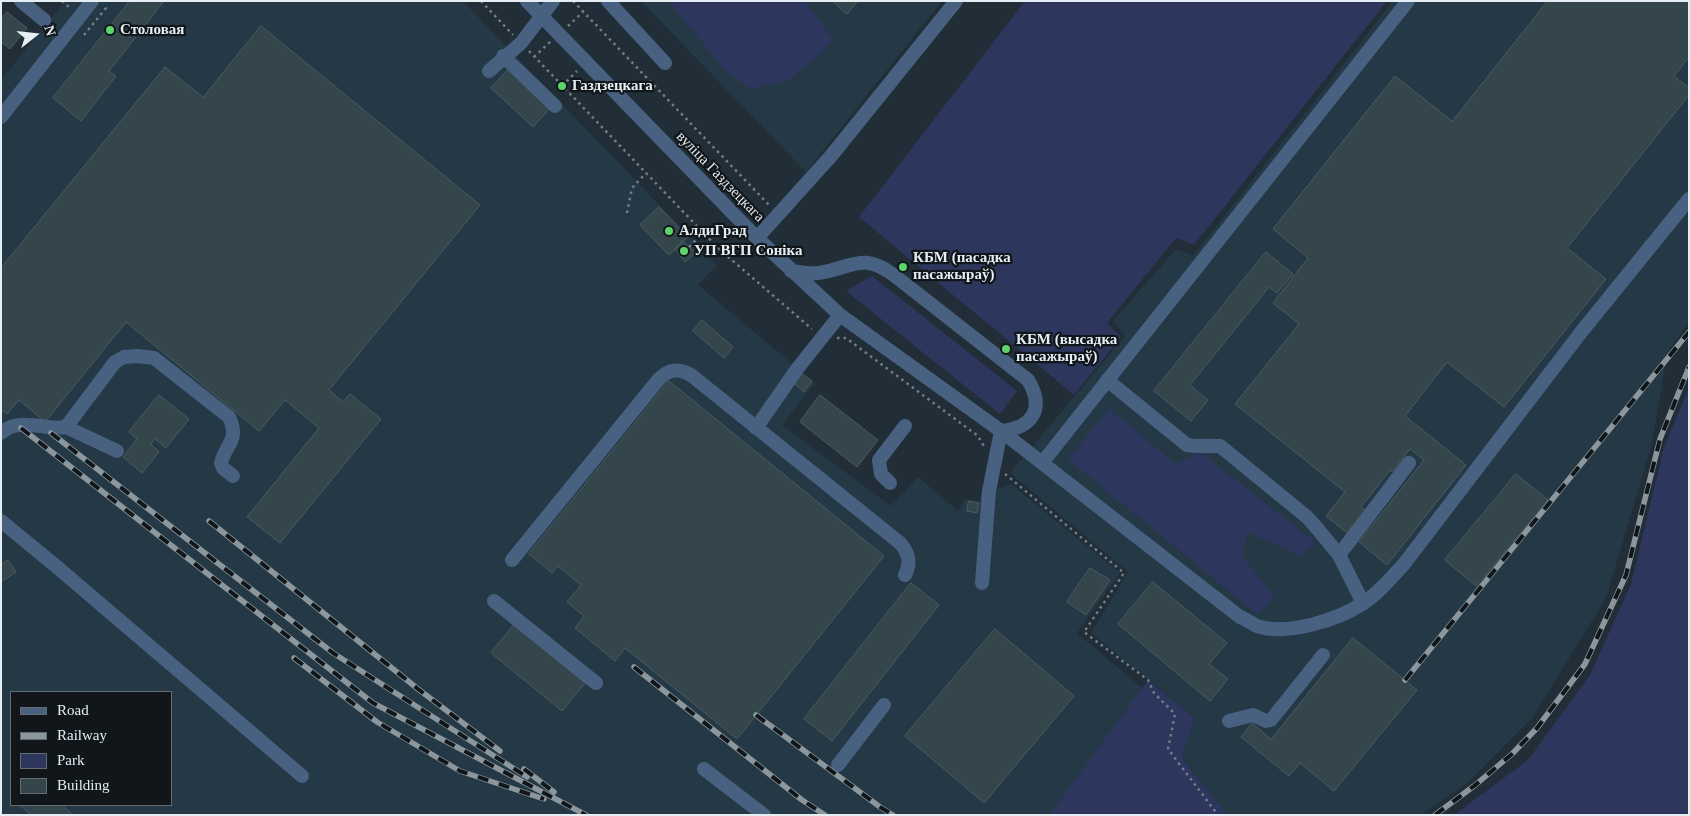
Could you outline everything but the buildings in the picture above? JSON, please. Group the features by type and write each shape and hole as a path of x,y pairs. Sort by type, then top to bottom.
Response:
{"street":[{"path":"21,1 44,20"},
{"path":"1,117 92,1"},
{"name":"вуліца Газдзецкага","path":"527,1 757,238 840,315 1001,431 1240,616 1257,626 1293,628 1313,624 1348,612 1378,592 1404,564 1582,331 1689,198"},
{"path":"489,70 521,43 553,1"},
{"path":"608,1 665,63"},
{"path":"757,238 831,156 956,1"},
{"path":"1042,463 1408,1"},
{"path":"504,56 555,106"},
{"path":"790,270 818,273 859,262 873,263 890,272 1028,380 1036,401 1034,412 1029,421 1021,427 1001,431 989,491 982,584"},
{"path":"756,428 796,369 840,315"},
{"path":"66,427 115,362 124,357 154,358 229,417 232,424 233,438 221,463 223,468 233,476"},
{"path":"512,560 659,379 669,371 676,370 684,371 690,375 900,543 909,558 908,570 905,575"},
{"path":"1108,380 1187,445 1220,446 1307,517 1339,555 1363,603"},
{"path":"1,433 7,428 16,425 30,424 58,428 66,427 117,451"},
{"path":"890,483 881,474 879,460 905,426"},
{"path":"1339,555 1409,463"},
{"path":"1,521 64,572 302,776"},
{"path":"494,601 596,683"},
{"path":"1229,721 1253,715 1266,722 1271,720 1323,655"},
{"path":"838,765 884,705"},
{"path":"704,769 764,815"}],"path":[{"path":"481,1 719,249 822,337 846,338 978,436 994,465 1124,572 1084,632 1148,680 1154,693 1175,714 1168,749 1218,815"},
{"path":"573,1 778,215"},
{"path":"562,86 586,62"},
{"path":"627,213 632,188 646,173"},
{"path":"689,247 703,233"}],"shaded area":[{"path":"65,1 463,1 717,265 698,285 815,383 782,425 891,506 918,477 958,511 966,499 979,502 981,494 1011,484 1120,573 1077,633 1143,689 1049,815 1,815 1,80"},
{"path":"641,1 942,1 806,172"},
{"path":"1393,1 1689,1 1689,323 1668,351 1651,447 1606,598 1533,717 1468,782 1421,815 1228,815 1182,758 1195,718 1091,633 1128,572 1010,473 1125,336 1113,321 1176,249 1193,256"}],"green space":[{"path":"668,1 805,1 833,39 823,51 788,81 751,89 727,73"},
{"path":"1025,1 1387,1 1194,245 1176,238 1107,323 1121,337 1074,395 859,217"},
{"path":"872,276 1017,391 1000,414 846,291"},
{"path":"1689,388 1689,815 1454,815 1528,760 1590,675 1631,584 1664,447"},
{"path":"1109,409 1176,464 1199,451 1315,542 1302,556 1249,533 1241,554 1275,597 1258,615 1068,459"},
{"path":"1148,680 1195,718 1182,758 1228,815 1049,815"}],"railway":[{"path":"1405,680 1689,332"},
{"path":"1435,815 1512,754 1537,728 1585,664 1626,575 1660,439 1689,367"},
{"path":"21,428 373,703 586,815"},
{"path":"51,433 333,653 527,777"},
{"path":"209,521 418,689 500,751"},
{"path":"294,658 377,722 460,771 544,799"},
{"path":"634,667 802,800 825,815"},
{"path":"756,715 893,815"},
{"path":"524,769 554,792"}],"place":[{"name":"Столовая","path":"110,30"},
{"name":"Газдзецкага","path":"562,86"},
{"name":"АлдиГрад","path":"669,231"},
{"name":"УП ВГП Соніка","path":"684,251"},
{"name":"КБМ (пасадка пасажыраў)","path":"903,267"},
{"name":"КБМ (высадка пасажыраў)","path":"1006,349"}]}
